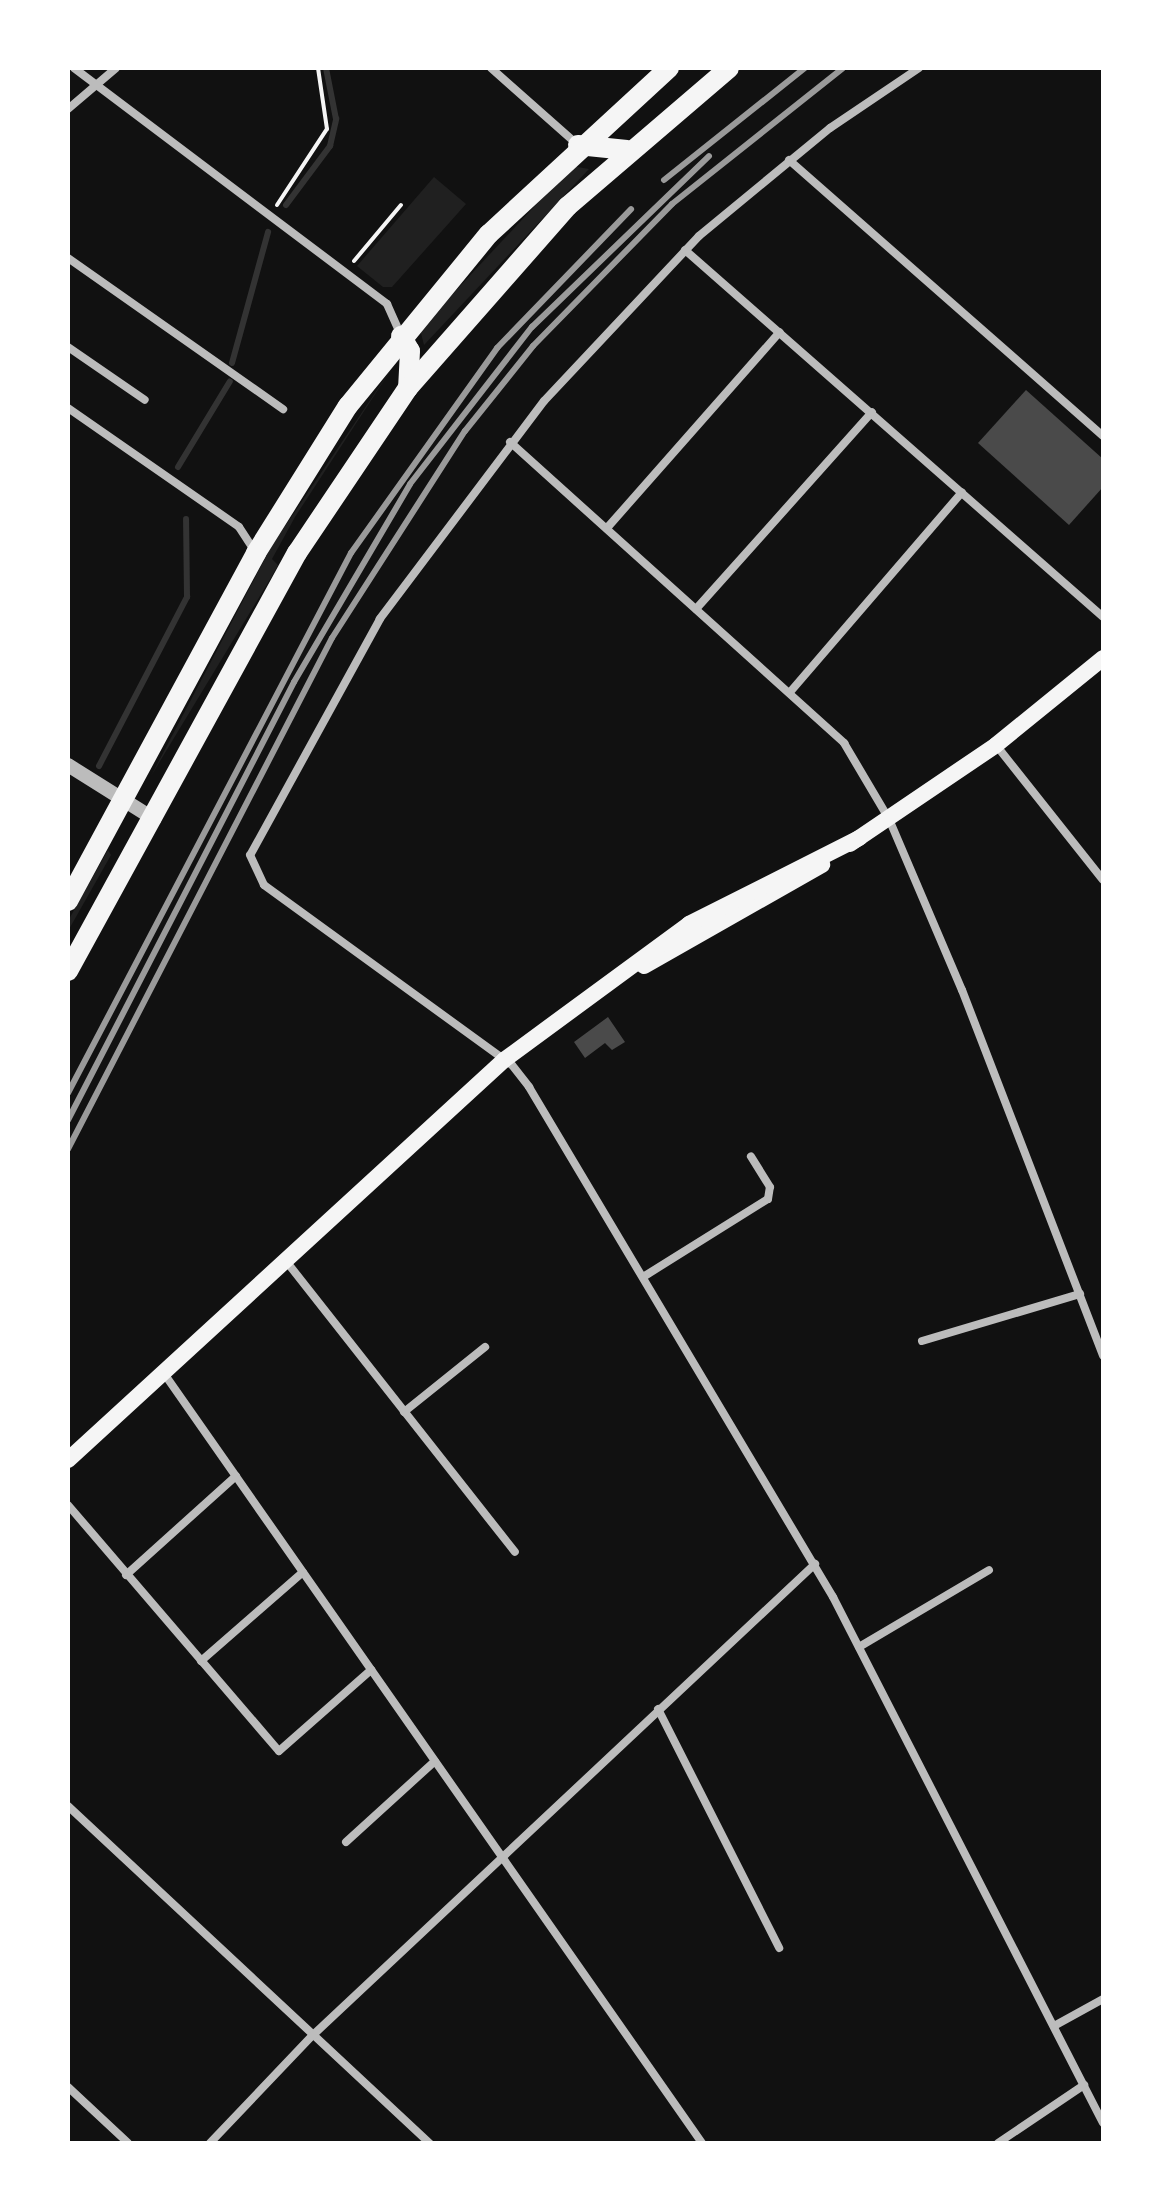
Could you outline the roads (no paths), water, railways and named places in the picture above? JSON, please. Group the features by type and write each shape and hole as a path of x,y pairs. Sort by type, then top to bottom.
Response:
{"main road":[{"path":"68,901 124,804 256,553 304,470 401,336 578,145 669,68"},
{"path":"68,971 297,553 408,388 512,263 627,150 729,68"},
{"path":"578,145 627,150"},
{"path":"401,336 411,360 408,388"},
{"path":"68,1460 283,1257 504,1060 717,907 859,838 889,819 996,745 1103,658"}],"street":[{"path":"74,68 387,304 401,336"},
{"path":"68,109 94,83 116,68"},
{"path":"491,68 578,145"},
{"path":"919,68 789,160 685,250 510,442 354,660 253,842 251,867 264,885 504,1060 537,1099 815,1564 1103,2123"},
{"path":"789,160 1103,436"},
{"path":"685,250 1103,617"},
{"path":"68,258 283,409"},
{"path":"607,528 780,332"},
{"path":"68,347 145,400"},
{"path":"68,408 239,527 256,553"},
{"path":"696,609 872,412"},
{"path":"510,442 833,728 889,819 1103,1356"},
{"path":"791,691 962,492"},
{"path":"996,745 1103,880"},
{"path":"68,765 124,804 154,819"},
{"path":"643,1277 768,1199 770,1187 751,1157"},
{"path":"283,1257 515,1552"},
{"path":"922,1341 1080,1294"},
{"path":"404,1412 485,1347"},
{"path":"162,1371 702,2143"},
{"path":"126,1575 236,1476"},
{"path":"68,1505 279,1751 371,1670"},
{"path":"210,2143 312,2036 815,1564"},
{"path":"859,1647 989,1570"},
{"path":"201,1661 303,1572"},
{"path":"658,1709 779,1948"},
{"path":"346,1842 435,1761"},
{"path":"68,1806 430,2143"},
{"path":"1054,2026 1103,1999"},
{"path":"998,2143 1084,2085"},
{"path":"68,2087 128,2143"}],"waterway":[{"path":"286,205 330,146 336,119 326,68"},
{"path":"232,363 268,232"},
{"path":"178,467 230,381"},
{"path":"99,766 187,597 186,519"}],"railway":[{"path":"664,180 805,68"},
{"path":"68,1149 332,638 465,431 533,346 672,204 843,68"},
{"path":"68,1120 294,682 410,484 532,327 709,156"},
{"path":"68,1093 351,553 497,348 631,209"}]}
